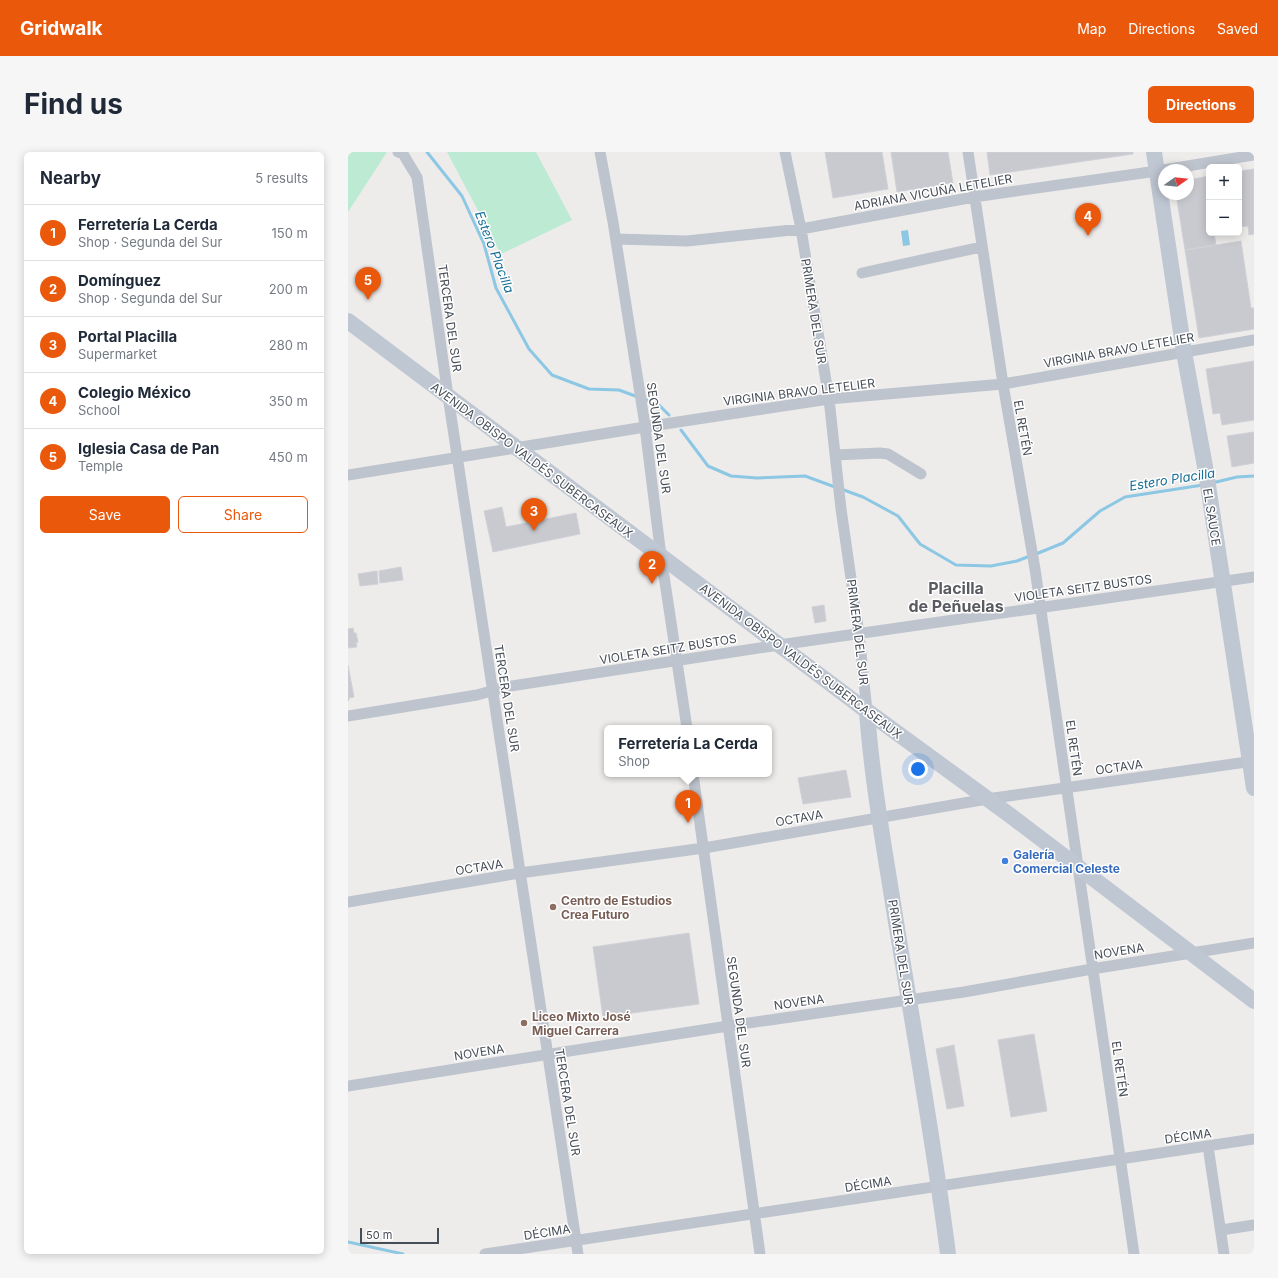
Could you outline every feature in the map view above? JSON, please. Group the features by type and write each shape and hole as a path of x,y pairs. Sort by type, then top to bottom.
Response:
{"main road":[{"name":"EL SAUCE","path":"1154,152 1184,352 1206,472 1222,581 1252,761 1254,788"},
{"name":"AVENIDA OBISPO VALDÉS SUBERCASEAUX","path":"348,321 867,712 987,799 1254,1001"},
{"name":"PRIMERA DEL SUR","path":"867,712 868,733 879,818 939,1186 948,1254"}],"street":[{"name":"TERCERA DEL SUR","path":"398,152 403,154 417,178 457,458 578,1254"},
{"name":"SEGUNDA DEL SUR","path":"600,152 616,239 640,388 661,556 686,725"},
{"name":"PRIMERA DEL SUR","path":"785,152 801,229 829,399 841,509 859,634 867,712"},
{"name":"EL RETÉN","path":"968,152 981,247 1035,570 1134,1254"},
{"name":"ADRIANA VICUÑA LETELIER","path":"616,239 687,241 801,229 974,197 1157,171 1254,155"},
{"path":"862,273 981,247"},
{"name":"VIRGINIA BRAVO LETELIER","path":"348,475 517,448 645,423 829,399 1003,384 1254,340"},
{"path":"835,455 880,452 888,454 921,474"},
{"name":"VIOLETA SEITZ BUSTOS","path":"348,716 477,695 505,687 779,645 1254,577"},
{"name":"OCTAVA","path":"348,902 520,873 704,848 987,799 1252,761"},
{"name":"SEGUNDA DEL SUR","path":"693,777 760,1254"},
{"name":"NOVENA","path":"348,1086 728,1026 964,992 1092,968 1254,943"},
{"name":"DÉCIMA","path":"485,1254 1254,1139"},
{"path":"1208,1146 1224,1254"},
{"path":"1220,1230 1254,1224"}],"green space":[{"path":"348,152 387,152 348,212"},
{"path":"447,152 536,152 572,220 501,254"}],"water":[{"path":"908,230 910,245 903,246 901,231"}],"building":[{"path":"825,152 882,152 888,189 833,198"},
{"path":"891,152 948,152 953,183 897,192"},
{"path":"987,152 1133,152 1133,154 990,175"},
{"path":"1254,169 1254,234 1249,235 1248,226 1242,227 1242,171"},
{"path":"1206,177 1206,236 1214,236 1216,245 1185,250 1177,200 1194,200 1194,179"},
{"path":"1241,241 1251,308 1254,308 1254,329 1199,338 1185,250"},
{"path":"1254,361 1254,420 1222,425 1220,413 1213,414 1206,369"},
{"path":"1254,432 1254,463 1232,467 1227,436"},
{"path":"502,507 506,527 576,513 580,534 493,552 484,511"},
{"path":"401,567 403,580 380,583 379,571"},
{"path":"377,571 378,584 360,586 358,574"},
{"path":"824,605 826,621 815,623 812,607"},
{"path":"353,628 358,642 356,643 357,647 348,648 348,629"},
{"path":"348,665 354,697 349,698 348,701"},
{"path":"846,770 851,797 803,804 798,778"},
{"path":"689,933 699,1004 603,1017 593,947"},
{"path":"1034,1034 1047,1111 1011,1117 998,1040"},
{"path":"954,1045 964,1106 947,1109 936,1049"}],"waterway":[{"name":"Estero Placilla","path":"427,152 462,196 484,244 496,288 529,349 552,375 589,389 619,390 638,397"},
{"name":"Estero Placilla","path":"644,399 658,404 669,415"},
{"name":"Estero Placilla","path":"681,430 708,466 731,476 757,478 805,476 835,487"},
{"name":"Estero Placilla","path":"1212,483 1237,477 1254,476"},
{"name":"Estero Placilla","path":"1036,554 1063,543 1100,511 1125,497 1203,485"},
{"name":"Estero Placilla","path":"841,489 863,497 898,516 920,544 956,565 991,566 1017,561 1030,556"},
{"path":"348,1242 403,1254"}],"place":[{"name":"Colegio México","path":"1088,236"},
{"name":"Iglesia Casa de Pan","path":"368,300"},
{"name":"Portal Placilla","path":"534,531"},
{"name":"Domínguez","path":"652,584"},
{"name":"Ferretería La Cerda","path":"688,823"},
{"name":"Galería Comercial Celeste","path":"1005,861"},
{"name":"Centro de Estudios Crea Futuro","path":"553,907"},
{"name":"Liceo Mixto José Miguel Carrera","path":"524,1023"}],"district":[{"name":"Placilla de Peñuelas","path":"956,597"}]}
